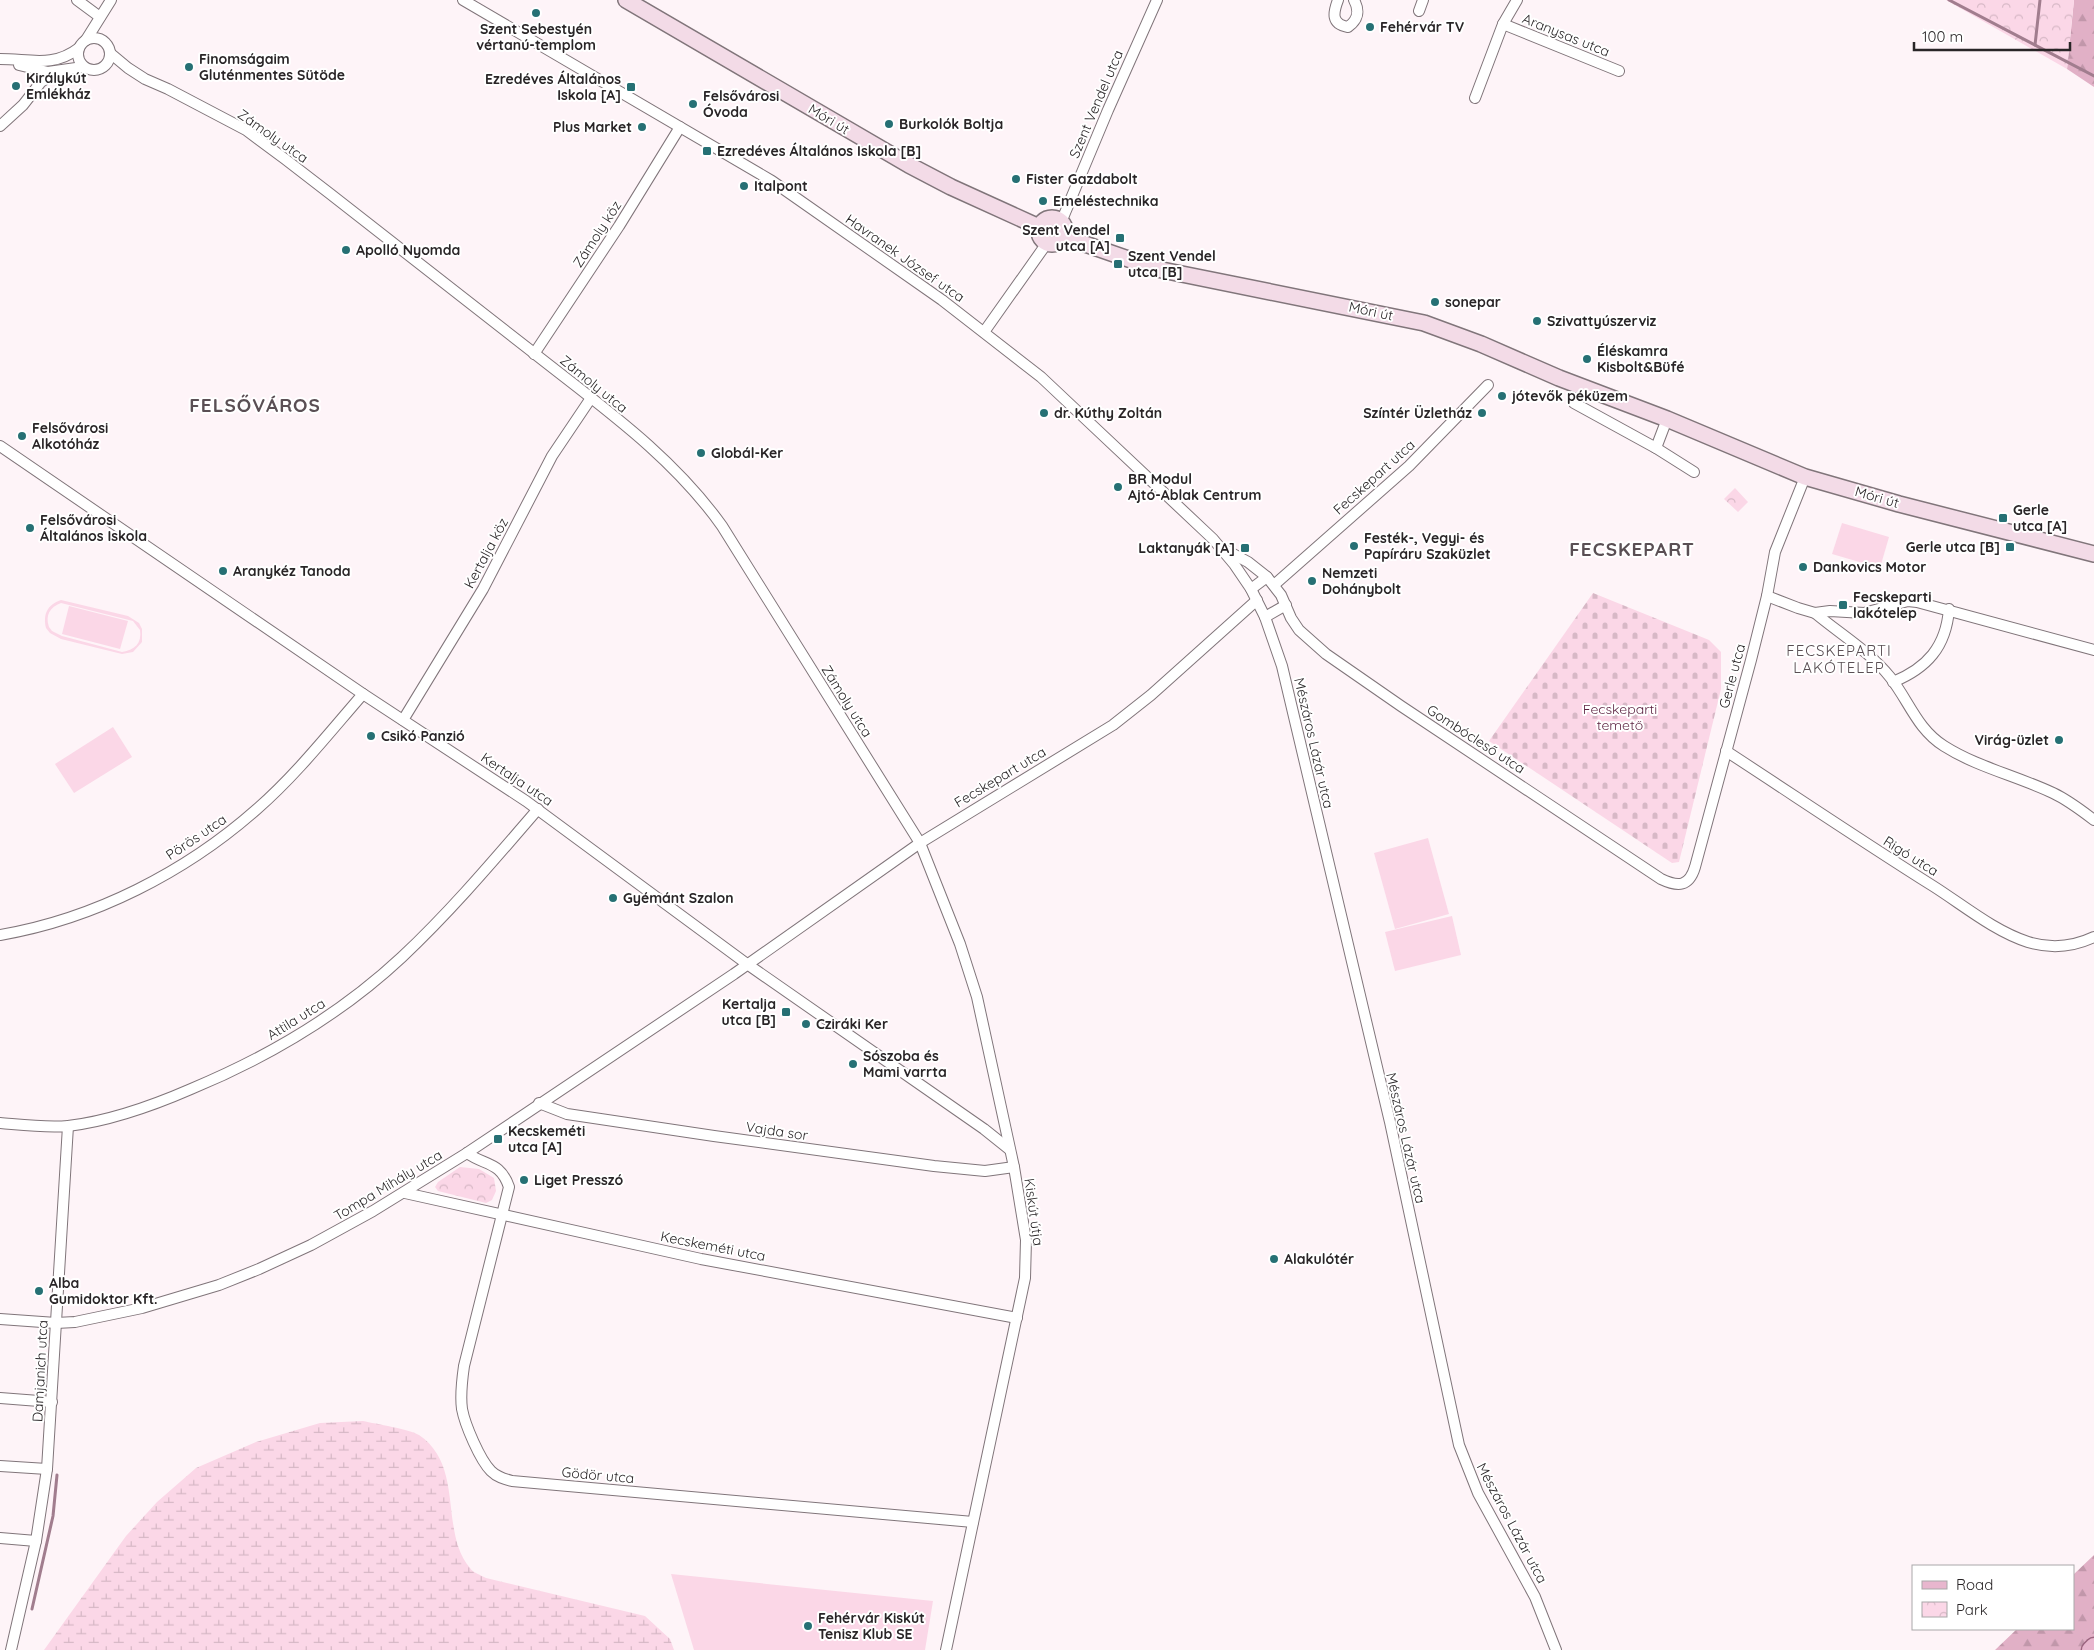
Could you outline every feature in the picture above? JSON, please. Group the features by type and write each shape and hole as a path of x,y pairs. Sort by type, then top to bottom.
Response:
{"main road":[{"name":"Móri út","path":"626,0 909,164 951,187 1039,227"},
{"path":"1052,217 1062,220 1066,228 1064,237 1055,244 1046,243 1039,235 1039,227 1044,220 1052,217"},
{"name":"Móri út","path":"1064,237 1157,269 1424,323 1464,337 1559,378 1667,419 1805,477 1899,504 2094,554"},
{"path":"2090,1650 2094,1646"}],"street":[{"path":"77,0 100,17 104,42 110,53 107,64 103,68"},
{"path":"2,59 49,62 65,57 79,48 86,40 111,0"},
{"name":"Havranek József utca","path":"463,0 772,181 889,262 984,332 1041,377 1219,547 1234,564 1257,600 1265,617"},
{"name":"Szent Vendel utca","path":"1062,220 1157,0"},
{"path":"1338,0 1333,14 1335,20 1342,26 1348,27 1357,16 1358,8 1354,0"},
{"path":"1419,11 1423,0"},
{"name":"Aranysas utca","path":"1475,98 1502,24 1517,0"},
{"name":"Aranysas utca","path":"1502,24 1619,71"},
{"path":"86,40 95,38 104,42"},
{"path":"79,48 78,58 83,67"},
{"name":"Zámoly utca","path":"110,53 145,79 246,130 327,191 591,398 677,470 710,509 920,843"},
{"path":"2,59 30,68 57,72"},
{"path":"0,126 23,105 41,82 57,72 75,67 83,67 93,71 103,68 128,68"},
{"name":"Zámoly köz","path":"534,354 610,240 680,127"},
{"path":"984,332 1046,243"},
{"name":"Fecskepart utca","path":"1250,589 1271,581 1408,466 1488,384"},
{"name":"Kertalja köz","path":"403,720 484,589 552,456 591,398"},
{"path":"1574,402 1656,448 1694,472"},
{"path":"1656,448 1667,419"},
{"name":"Kertalja utca","path":"0,446 362,694 538,809 747,964 984,1129 1009,1150"},
{"name":"Gerle utca","path":"1687,882 1692,876 1695,867 1726,751 1767,596 1775,552 1805,477"},
{"path":"1219,547 1248,562 1271,581"},
{"name":"Gombócleső utca","path":"1271,581 1295,624 1310,642 1362,680 1661,878 1671,884 1687,882"},
{"path":"1767,596 1815,613 1866,652 1893,682 1918,722 1930,736 1943,745 1958,754 2053,793 2078,807 2094,820"},
{"name":"Fecskepart utca","path":"747,964 920,843 1131,712 1257,600"},
{"path":"1815,613 1830,611 1864,613 1908,601 1949,609 2094,650"},
{"path":"1265,617 1286,605"},
{"path":"1893,682 1905,677 1929,659 1945,634 1949,609"},
{"name":"Mészáros Lázár utca","path":"1265,617 1282,666 1390,1122 1460,1445 1478,1493 1535,1597 1556,1650"},
{"name":"Pörös utca","path":"0,935 68,918 98,907 154,881 202,851 240,824 280,787 362,694"},
{"name":"Rigó utca","path":"1726,751 1859,840 2010,934 2027,941 2055,947 2082,943 2094,936"},
{"name":"Attila utca","path":"0,1124 46,1127 68,1126 111,1118 181,1094 233,1071 316,1024 374,980 426,935 474,884 538,809"},
{"name":"Kiskút útja","path":"920,843 967,962 977,997 1014,1167 1026,1240 1025,1278 946,1650"},
{"name":"Tompa Mihály utca","path":"0,1319 56,1323 95,1318 142,1308 219,1285 311,1245 404,1193 467,1153 747,964"},
{"name":"Vajda sor","path":"539,1103 567,1114 906,1162 985,1171 1014,1167"},
{"name":"Damjanich utca","path":"11,1650 36,1540 47,1469 68,1126"},
{"name":"Gödör utca","path":"467,1153 474,1158 491,1163 503,1174 509,1187 464,1366 461,1389 465,1420 484,1462 498,1477 512,1482 973,1522"},
{"name":"Kecskeméti utca","path":"404,1193 701,1259 1017,1318"},
{"path":"0,1398 52,1402"},
{"path":"0,1466 47,1469"},
{"path":"0,1538 36,1540"}],"green space":[{"path":"1946,0 2074,0 2067,69"},
{"path":"2074,0 2094,0 2094,87 2067,69"},
{"path":"1735,488 1748,502 1738,512 1724,499"},
{"path":"1842,523 1889,537 1880,568 1832,554"},
{"name":"Fecskeparti temető","path":"1593,593 1709,640 1721,652 1721,689 1679,862 1672,863 1489,741"},
{"path":"61,600 128,616 139,623 142,629 142,642 133,652 122,654 61,639 50,633 45,623 49,607","holes":["61,603 133,621 140,630 139,642 131,650 122,652 62,636 52,631 49,627 48,615 51,609"]},
{"path":"69,606 128,621 120,649 62,634"},
{"path":"113,727 132,757 74,793 55,764"},
{"path":"1428,838 1449,914 1395,929 1374,853"},
{"path":"1452,916 1461,955 1395,971 1385,932"},
{"path":"460,1167 479,1169 494,1178 496,1191 492,1200 486,1203 438,1191 435,1187 438,1182"},
{"path":"363,1421 414,1433 419,1435 433,1448 442,1464 447,1481 455,1536 461,1553 473,1571 486,1578 645,1616 670,1639 674,1650 44,1650 126,1536 157,1502 196,1468 256,1442 320,1423"},
{"path":"2094,1555 2094,1650 1995,1650 2016,1630 2074,1630 2074,1574"},
{"name":"Fehérvár Kiskút Tenisz Klub SE","path":"671,1574 933,1601 925,1650 694,1650"}],"waterway":[{"path":"1949,0 2094,76"},
{"path":"2035,45 2040,0"},
{"path":"32,1609 53,1516 57,1475"}],"place":[{"name":"Szent Sebestyén vértanú-templom","path":"536,13"},
{"name":"Fehérvár TV","path":"1370,27"},
{"name":"Finomságaim Gluténmentes Sütöde","path":"189,67"},
{"name":"Királykút Emlékház","path":"16,86"},
{"name":"Ezredéves Általános Iskola [A]","path":"631,87"},
{"name":"Felsővárosi Óvoda","path":"693,104"},
{"name":"Burkolók Boltja","path":"889,124"},
{"name":"Plus Market","path":"642,127"},
{"name":"Ezredéves Általános Iskola [B]","path":"707,151"},
{"name":"Fister Gazdabolt","path":"1016,179"},
{"name":"Italpont","path":"744,186"},
{"name":"Emeléstechnika","path":"1043,201"},
{"name":"Szent Vendel utca [A]","path":"1120,238"},
{"name":"Apolló Nyomda","path":"346,250"},
{"name":"Szent Vendel utca [B]","path":"1118,264"},
{"name":"sonepar","path":"1435,302"},
{"name":"Szivattyúszerviz","path":"1537,321"},
{"name":"Éléskamra Kisbolt&Büfé","path":"1587,359"},
{"name":"jótevők péküzem","path":"1502,396"},
{"name":"dr. Kúthy Zoltán","path":"1044,413"},
{"name":"Színtér Üzletház","path":"1482,413"},
{"name":"Felsővárosi Alkotóház","path":"22,436"},
{"name":"Globál-Ker","path":"701,453"},
{"name":"BR Modul Ajtó-Ablak Centrum","path":"1118,487"},
{"name":"Gerle utca [A]","path":"2003,518"},
{"name":"Felsővárosi Általános Iskola","path":"30,528"},
{"name":"Festék-, Vegyi- és Papíráru Szaküzlet","path":"1354,546"},
{"name":"Gerle utca [B]","path":"2010,547"},
{"name":"Laktanyák [A]","path":"1245,548"},
{"name":"Dankovics Motor","path":"1803,567"},
{"name":"Aranykéz Tanoda","path":"223,571"},
{"name":"Nemzeti Dohánybolt","path":"1312,581"},
{"name":"Fecskeparti lakótelep","path":"1843,605"},
{"name":"Csikó Panzió","path":"371,736"},
{"name":"Virág-üzlet","path":"2059,740"},
{"name":"Gyémánt Szalon","path":"613,898"},
{"name":"Kertalja utca [B]","path":"786,1012"},
{"name":"Cziráki Ker","path":"806,1024"},
{"name":"Sószoba és Mami varrta","path":"853,1064"},
{"name":"Kecskeméti utca [A]","path":"498,1139"},
{"name":"Liget Presszó","path":"524,1180"},
{"name":"Alakulótér","path":"1274,1259"},
{"name":"Alba Gumidoktor Kft.","path":"39,1291"},
{"name":"Fehérvár Kiskút Tenisz Klub SE","path":"808,1626"}],"district":[{"name":"FELSŐVÁROS","path":"255,405"},
{"name":"FECSKEPART","path":"1632,549"},
{"name":"FECSKEPARTI LAKÓTELEP","path":"1839,660"}]}
